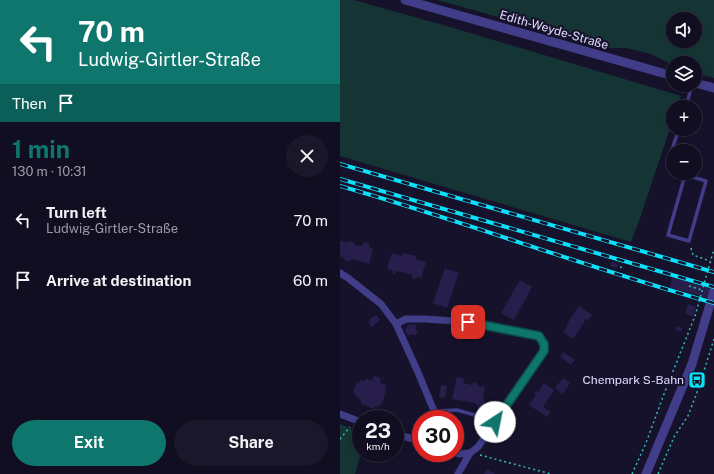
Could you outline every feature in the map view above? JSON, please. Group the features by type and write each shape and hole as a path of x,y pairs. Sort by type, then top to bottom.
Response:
{"street":[{"name":"Edith-Weyde-Straße","path":"405,0 666,74"},
{"path":"702,84 714,88"},
{"path":"340,272 381,304 396,324 434,410"},
{"path":"646,474 692,364 714,291"},
{"path":"396,324 406,319 468,322 539,336 544,344 544,351 478,447 470,453 458,474"},
{"path":"340,414 352,419"},
{"path":"464,454 470,453"}],"lane":[{"path":"684,180 668,236 689,241 706,181 702,180"},
{"path":"464,412 495,422"}],"path":[{"path":"689,241 693,255 710,261"},
{"path":"632,474 646,443 695,316 714,249"},
{"path":"620,267 624,268"},
{"path":"688,286 702,290"},
{"path":"658,474 674,437 688,416 714,339"},
{"path":"670,378 674,379"},
{"path":"684,415 688,416"},
{"path":"340,439 352,427"},
{"path":"470,453 552,474"}],"green space":[{"path":"340,0 354,0 450,27 681,96 680,100 666,100 666,136 667,136 631,242 340,156"},
{"path":"437,0 714,0 714,78 702,75 702,56 666,56 666,62 651,54 626,48 609,48"},
{"path":"340,424 352,429 352,462 358,462 355,474 340,474"}],"building":[{"path":"340,241 348,243 349,241 355,243 354,245 362,246 364,242 370,244 369,248 373,249 369,264 351,259 350,262 344,260 344,258 340,256"},
{"path":"392,253 402,256 403,253 416,256 415,259 426,262 421,278 417,277 415,279 412,278 412,275 397,271 395,274 392,270 387,269"},
{"path":"612,262 618,264 617,268 610,266"},
{"path":"445,268 459,273 447,308 433,303"},
{"path":"674,277 712,289 709,298 671,288 670,286"},
{"path":"520,280 532,287 514,320 501,313"},
{"path":"688,304 696,307 693,316 685,314"},
{"path":"579,306 592,315 588,320 586,319 573,339 563,332"},
{"path":"376,315 380,320 372,327 368,322"},
{"path":"408,325 416,325 415,329 418,331 415,336 412,334 408,336 405,330"},
{"path":"676,326 682,328 681,332 675,330"},
{"path":"563,352 575,360 571,365 560,357"},
{"path":"375,376 380,378 380,383 385,385 386,390 382,404 381,403 380,406 377,405 374,409 361,404 361,400 355,396 356,394 353,393 357,382 359,383 360,380 364,381 367,379 372,381"},
{"path":"457,377 464,378 463,383 472,385 475,382 478,386 485,387 483,398 485,403 483,406 479,407 475,403 452,399"},
{"path":"563,378 570,383 563,394 555,388"},
{"path":"544,383 554,390 543,407 550,412 547,417 529,405 536,395 534,393 536,391 538,392"},
{"path":"441,385 447,386 445,398 439,397"},
{"path":"487,469 495,474 484,474"}],"railway":[{"path":"340,164 714,272"},
{"path":"340,179 714,287"},
{"path":"340,186 620,275 714,303"}],"place":[{"name":"Chempark S-Bahn","path":"697,380"}],"route":[{"path":"468,322 539,336 544,344 544,351 495,422"}]}
